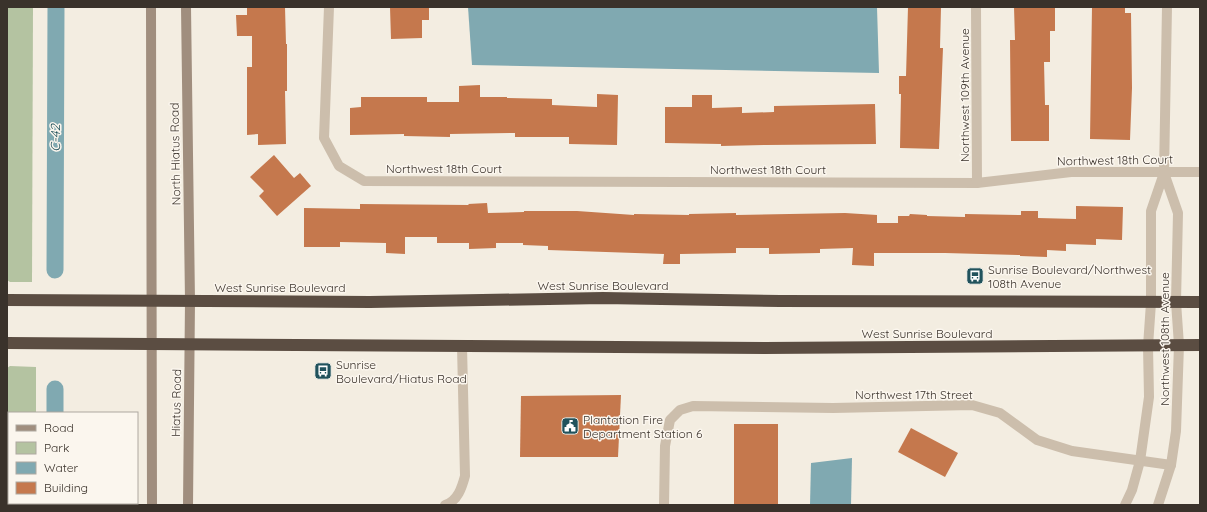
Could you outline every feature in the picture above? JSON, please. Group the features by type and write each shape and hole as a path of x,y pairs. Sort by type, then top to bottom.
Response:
{"highway":[{"name":"West Sunrise Boulevard","path":"7,300 370,302 603,298 788,301 1200,302"},
{"name":"West Sunrise Boulevard","path":"7,343 765,348 1200,345"}],"main road":[{"name":"North Hiatus Road","path":"151,7 152,301"},
{"name":"North Hiatus Road","path":"186,7 190,301"},
{"name":"Hiatus Road","path":"152,301 152,505"},
{"name":"Hiatus Road","path":"188,505 190,301"}],"street":[{"name":"Northwest 18th Court","path":"329,7 324,138 339,166 364,181 977,183 1071,172 1200,172"},
{"name":"Northwest 109th Avenue","path":"976,7 977,183"},
{"name":"Northwest 108th Avenue","path":"1125,505 1132,490 1140,461 1149,397 1148,346 1151,303 1151,212 1164,172 1167,7"},
{"name":"Northwest 108th Avenue","path":"1158,505 1171,465 1176,431 1179,345 1176,302 1178,213 1164,172"},
{"path":"445,505 450,504 460,492 465,476 462,346"},
{"name":"Northwest 17th Street","path":"664,505 665,446 670,420 680,410 693,406 833,408 972,405 1000,413 1037,440 1072,451 1171,465"}],"green space":[{"path":"7,7 33,7 32,282 10,282 7,280"},
{"path":"10,366 36,367 36,412 8,412 8,504 36,505 7,505 7,368"}],"water":[{"path":"468,7 877,7 879,73 472,65"},
{"path":"852,458 851,505 810,505 811,463"}],"building":[{"path":"247,7 285,7 287,44 287,91 285,91 286,144 258,145 258,134 247,135 247,67 252,67 252,36 237,36 236,15 247,15"},
{"path":"390,7 429,7 429,20 422,20 422,38 391,39"},
{"path":"908,7 941,7 940,48 943,48 939,149 900,148 901,94 899,94 899,76 906,76"},
{"path":"1014,7 1055,7 1055,31 1050,31 1050,62 1044,62 1045,105 1049,105 1049,141 1011,141 1010,40 1015,40"},
{"path":"1092,7 1125,7 1125,13 1131,13 1132,88 1130,140 1090,139"},
{"path":"480,85 480,97 552,99 552,105 597,107 597,94 618,95 617,145 569,144 569,137 515,137 515,133 450,134 450,137 404,136 404,134 350,135 350,108 361,107 361,97 427,97 427,102 459,102 459,86"},
{"path":"692,95 712,95 712,108 742,107 742,113 774,112 774,106 875,104 876,144 721,146 721,144 665,143 665,107 692,107"},
{"path":"274,155 294,178 300,173 311,186 277,216 259,196 264,191 250,177"},
{"path":"487,203 488,213 577,211 634,215 736,213 736,215 845,213 877,215 877,223 898,223 898,216 909,216 910,214 965,217 965,214 1021,215 1021,211 1038,211 1038,218 1076,219 1076,206 1123,207 1122,240 1096,239 1096,245 1066,244 1066,251 1047,250 1047,257 945,253 874,253 874,266 852,265 853,248 820,249 820,253 769,254 769,248 736,248 736,253 680,254 680,264 663,264 664,254 548,250 548,246 523,245 523,243 496,243 496,248 469,249 469,243 437,243 437,237 405,237 405,254 386,253 386,243 340,242 340,247 304,247 304,208 360,209 360,204 469,205 468,204"},
{"name":"Plantation Fire Department Station 6","path":"621,395 618,457 520,457 521,396"},
{"path":"734,424 778,424 778,505 734,505"},
{"path":"911,428 958,453 945,477 898,452"}],"waterway":[{"name":"C-42","path":"55,270 56,7"},
{"name":"C-42","path":"55,389 55,412"}],"place":[{"name":"Sunrise Boulevard/Northwest 108th Avenue","path":"975,276"},
{"name":"Sunrise Boulevard/Hiatus Road","path":"323,371"},
{"name":"Plantation Fire Department Station 6","path":"570,426"}]}
